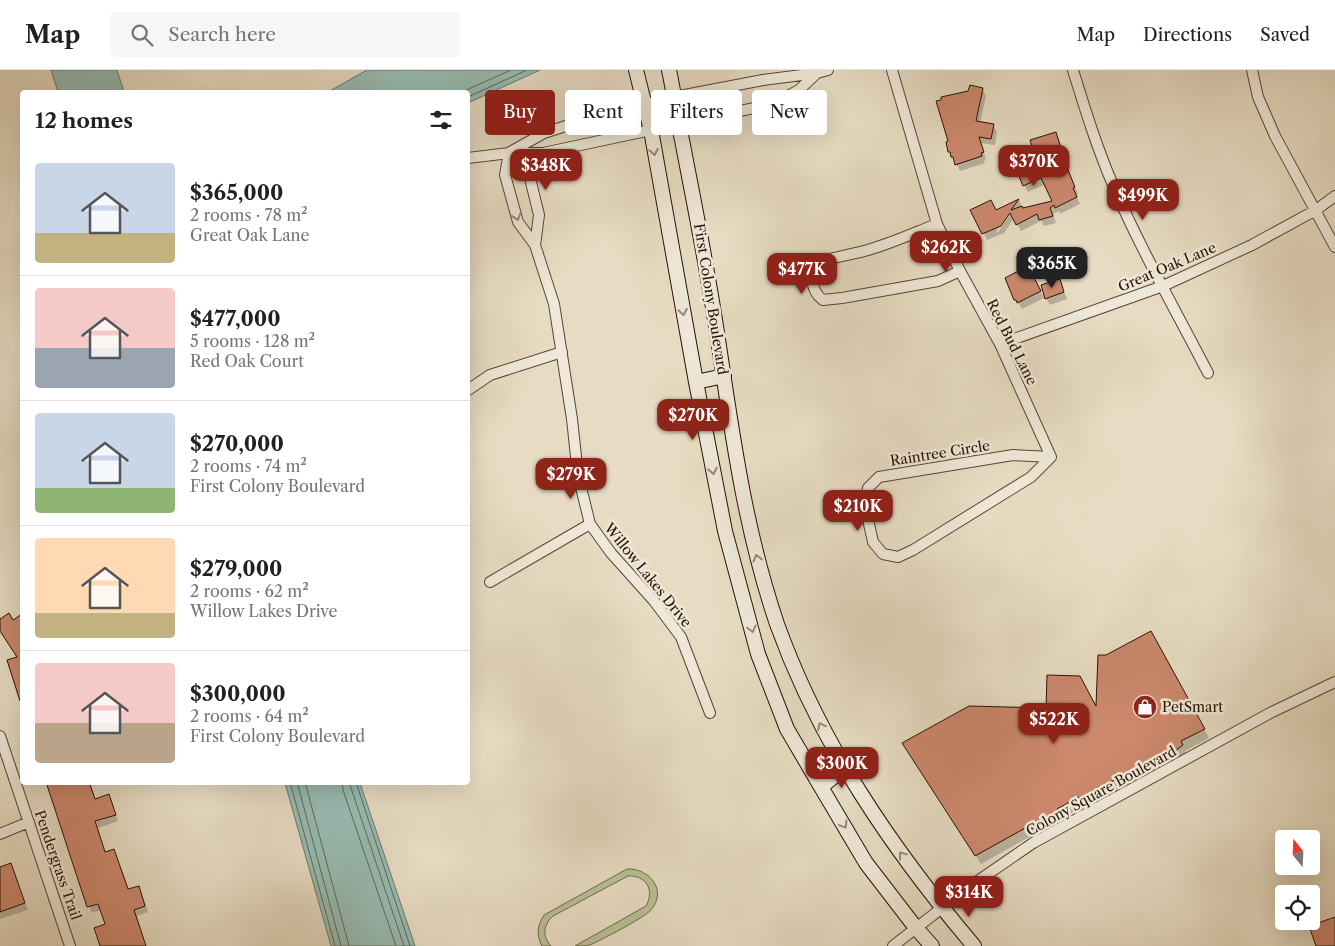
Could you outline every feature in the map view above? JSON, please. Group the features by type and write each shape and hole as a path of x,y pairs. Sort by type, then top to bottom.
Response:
{"main road":[{"name":"First Colony Boulevard","path":"636,70 651,130"},
{"name":"First Colony Boulevard","path":"668,70 672,90"},
{"name":"First Colony Boulevard","path":"652,135 725,531 758,654 787,729 866,863 932,946"},
{"name":"First Colony Boulevard","path":"681,135 701,234 747,520 768,596 785,644 801,684 844,768 894,844 942,908 974,946"},
{"path":"696,382 724,376"},
{"path":"821,787 844,768"}],"street":[{"path":"711,90 828,70"},
{"name":"Red Bud Lane","path":"892,70 937,224 1000,344 1051,456"},
{"path":"1073,70 1090,125 1113,184 1134,230 1208,373"},
{"path":"1252,70 1258,97 1275,136 1335,246"},
{"path":"742,111 774,104 799,90 817,73"},
{"path":"509,152 544,133 603,114 651,103"},
{"path":"470,158 509,152 543,153 651,130"},
{"name":"Willow Lakes Drive","path":"509,152 505,175 518,222 535,245 554,304 578,475 590,524 611,553 654,601 681,637 710,713"},
{"name":"Willow Lakes Drive","path":"509,152 528,174 539,215 535,245"},
{"name":"Great Oak Lane","path":"1000,344 1163,286 1252,244 1316,210 1335,196"},
{"path":"937,224 872,249 824,260 816,268 812,279 813,288 816,294 823,300 842,298 938,281 960,271"},
{"path":"470,389 490,375 562,352"},
{"name":"Raintree Circle","path":"1013,455 1051,456 1031,476 913,550 898,557 883,554 873,542 865,506 868,488 879,477 1013,455"},
{"path":"490,582 590,524"},
{"name":"Colony Square Boulevard","path":"894,946 994,869 1034,843 1272,712 1335,682"},
{"name":"Pendergrass Trail","path":"0,736 70,946"},
{"path":"0,834 28,822"}],"green space":[{"path":"627,869 642,872 649,876 657,888 656,902 647,914 590,945 575,946 646,906 650,894 647,885 640,878 628,876 553,916 547,923 545,931 546,938 551,946 542,946 538,930 544,915"}],"water":[{"path":"51,70 117,70 123,90 57,90"},
{"path":"367,70 540,70 496,90 485,90 485,95 470,102 470,90 332,90"},
{"path":"286,785 361,785 415,946 331,946"}],"building":[{"path":"970,85 983,88 976,121 994,124 991,139 979,137 984,152 981,153 982,156 955,165 953,157 948,152 946,142 948,141 936,101 941,100 941,97 968,91"},
{"path":"1056,132 1077,197 1055,208 1054,205 1050,208 1053,216 1039,220 1037,214 1016,225 1010,213 1001,226 982,234 970,210 991,200 996,210 1019,199 1011,210 1022,206 1023,208 1052,201 1041,178 1023,186 1016,169 1036,160 1030,140"},
{"path":"1028,266 1041,291 1017,303 1005,278"},
{"path":"1060,279 1064,292 1045,299 1041,285"},
{"path":"9,613 13,620 20,615 20,701 7,660 17,657 0,631 0,619"},
{"path":"1151,631 1205,729 1181,741 1183,745 1171,754 1156,759 1154,757 1080,800 1079,797 1057,809 1059,813 1046,824 1028,830 1027,827 975,856 902,743 969,706 1046,708 1047,675 1080,676 1096,706 1098,655 1106,655"},
{"path":"47,785 90,785 95,799 109,794 116,815 95,821 105,852 114,849 128,889 139,886 145,906 134,910 146,946 100,946 94,928 105,924 98,904 87,907"},
{"path":"11,863 25,903 0,912 0,867"},
{"path":"1335,917 1335,946 1316,946 1310,930 1320,930 1320,922"}],"place":[{"name":"PetSmart","path":"1145,707"}]}
